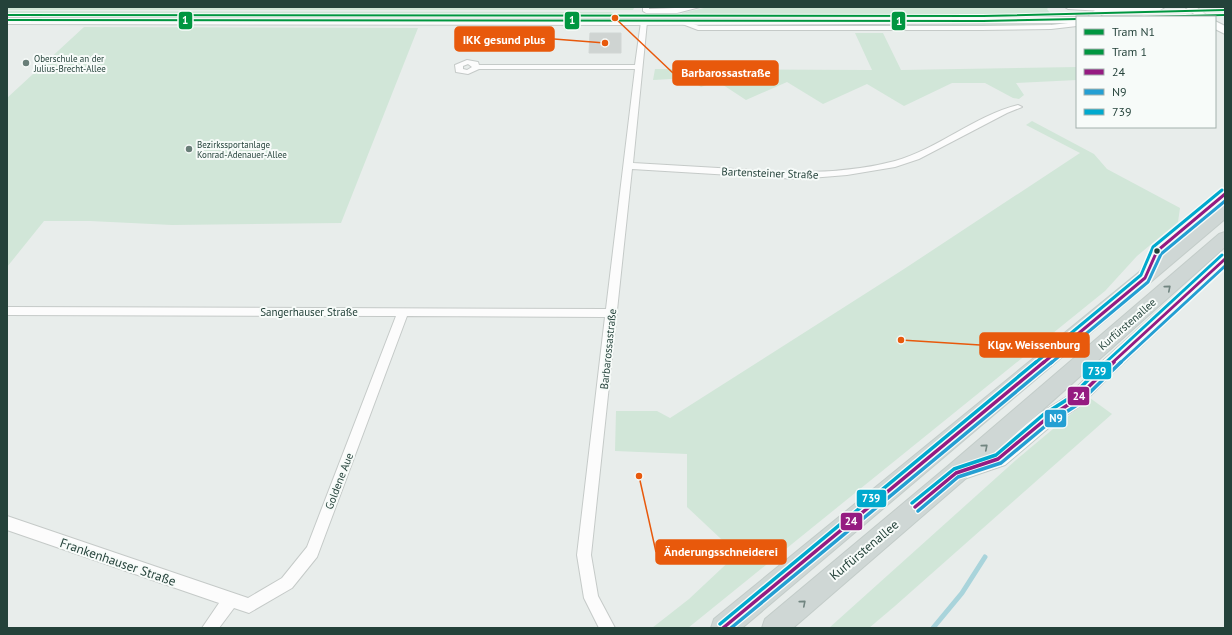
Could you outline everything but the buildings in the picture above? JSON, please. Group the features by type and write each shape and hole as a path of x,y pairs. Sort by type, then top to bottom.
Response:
{"main road":[{"path":"1094,16 1102,9 1160,7"},
{"path":"1190,7 1203,16"},
{"path":"7,21 682,22 1076,20"},
{"name":"Kurfürstenallee","path":"1145,278 1157,251 1225,194"},
{"name":"Kurfürstenallee","path":"722,628 1225,211"},
{"name":"Kurfürstenallee","path":"774,628 1225,238"},
{"name":"Kurfürstenallee","path":"956,472 998,459 1046,419 1074,401 1225,259"}],"street":[{"path":"646,9 677,11 697,7"},
{"path":"1068,7 1102,9"},
{"name":"Barbarossastraße","path":"607,628 591,598 584,555 629,166 644,22"},
{"path":"682,22 698,28 981,28 1051,27 1076,24"},
{"path":"476,67 640,67"},
{"name":"Bartensteiner Straße","path":"629,166 798,176 831,175 871,169 895,164 916,157 1004,111 1018,107"},
{"name":"Sangerhauser Straße","path":"7,311 612,314"},
{"name":"Goldene Aue","path":"230,601 249,606 287,583 312,552 403,312"},
{"name":"Frankenhauser Straße","path":"7,523 230,601"},
{"path":"210,628 230,601"}],"green space":[{"path":"7,7 634,8 633,10 7,10"},
{"path":"1049,7 1047,9 1050,13 1093,12 1091,14 682,15 682,13 704,8"},
{"path":"7,11 610,12 618,14 7,14"},
{"path":"7,18 573,19 7,19"},
{"path":"1066,23 989,26 698,25"},
{"name":"Bezirkssportanlage Konrad-Adenauer-Allee","path":"84,27 418,28 341,223 172,225 90,221 44,221 7,267 7,98"},
{"path":"855,33 883,33 901,70 1076,67 1076,80 1016,83 1024,95 1019,99 1013,98 985,83 952,83 904,106 867,84 823,104 787,82 746,100 717,81 701,87 688,78 653,80 655,69 872,70"},
{"path":"1032,121 1094,154 1107,169 1180,208 1178,222 1137,256 1105,291 688,628 652,628 689,599 737,554 687,507 687,454 615,451 616,411 657,411 670,418 904,269 1080,153 1026,125"},
{"path":"1090,398 1112,414 869,628 829,628 1016,460"}],"waterway":[{"path":"933,628 962,593 985,557"}],"tram line":[{"name":"N1","path":"7,15 983,16 1225,10"},
{"name":"1","path":"1184,16 1225,15"},
{"name":"1","path":"7,20 983,21 1076,19"}],"transit line":[{"name":"739","path":"720,624 1141,275 1153,247 1222,190"},
{"name":"24","path":"723,628 1145,278 1157,251 1225,194"},
{"name":"N9","path":"731,628 1148,282 1161,254 1225,201"},
{"name":"739","path":"912,503 954,469 996,455 1043,415 1071,397 1108,360 1222,255"},
{"name":"24","path":"915,507 956,473 998,459 1046,419 1074,401 1111,364 1225,259"},
{"name":"N9","path":"918,511 958,477 1001,463 1049,423 1077,405 1114,368 1225,266"}],"place":[{"name":"Barbarossastraße","path":"615,18"},
{"name":"IKK gesund plus","path":"605,43"},
{"name":"Oberschule an der Julius-Brecht-Allee","path":"26,63"},
{"name":"Bezirkssportanlage Konrad-Adenauer-Allee","path":"189,149"},
{"name":"Klgv. Weissenburg","path":"901,340"},
{"name":"Änderungsschneiderei","path":"639,476"}]}
